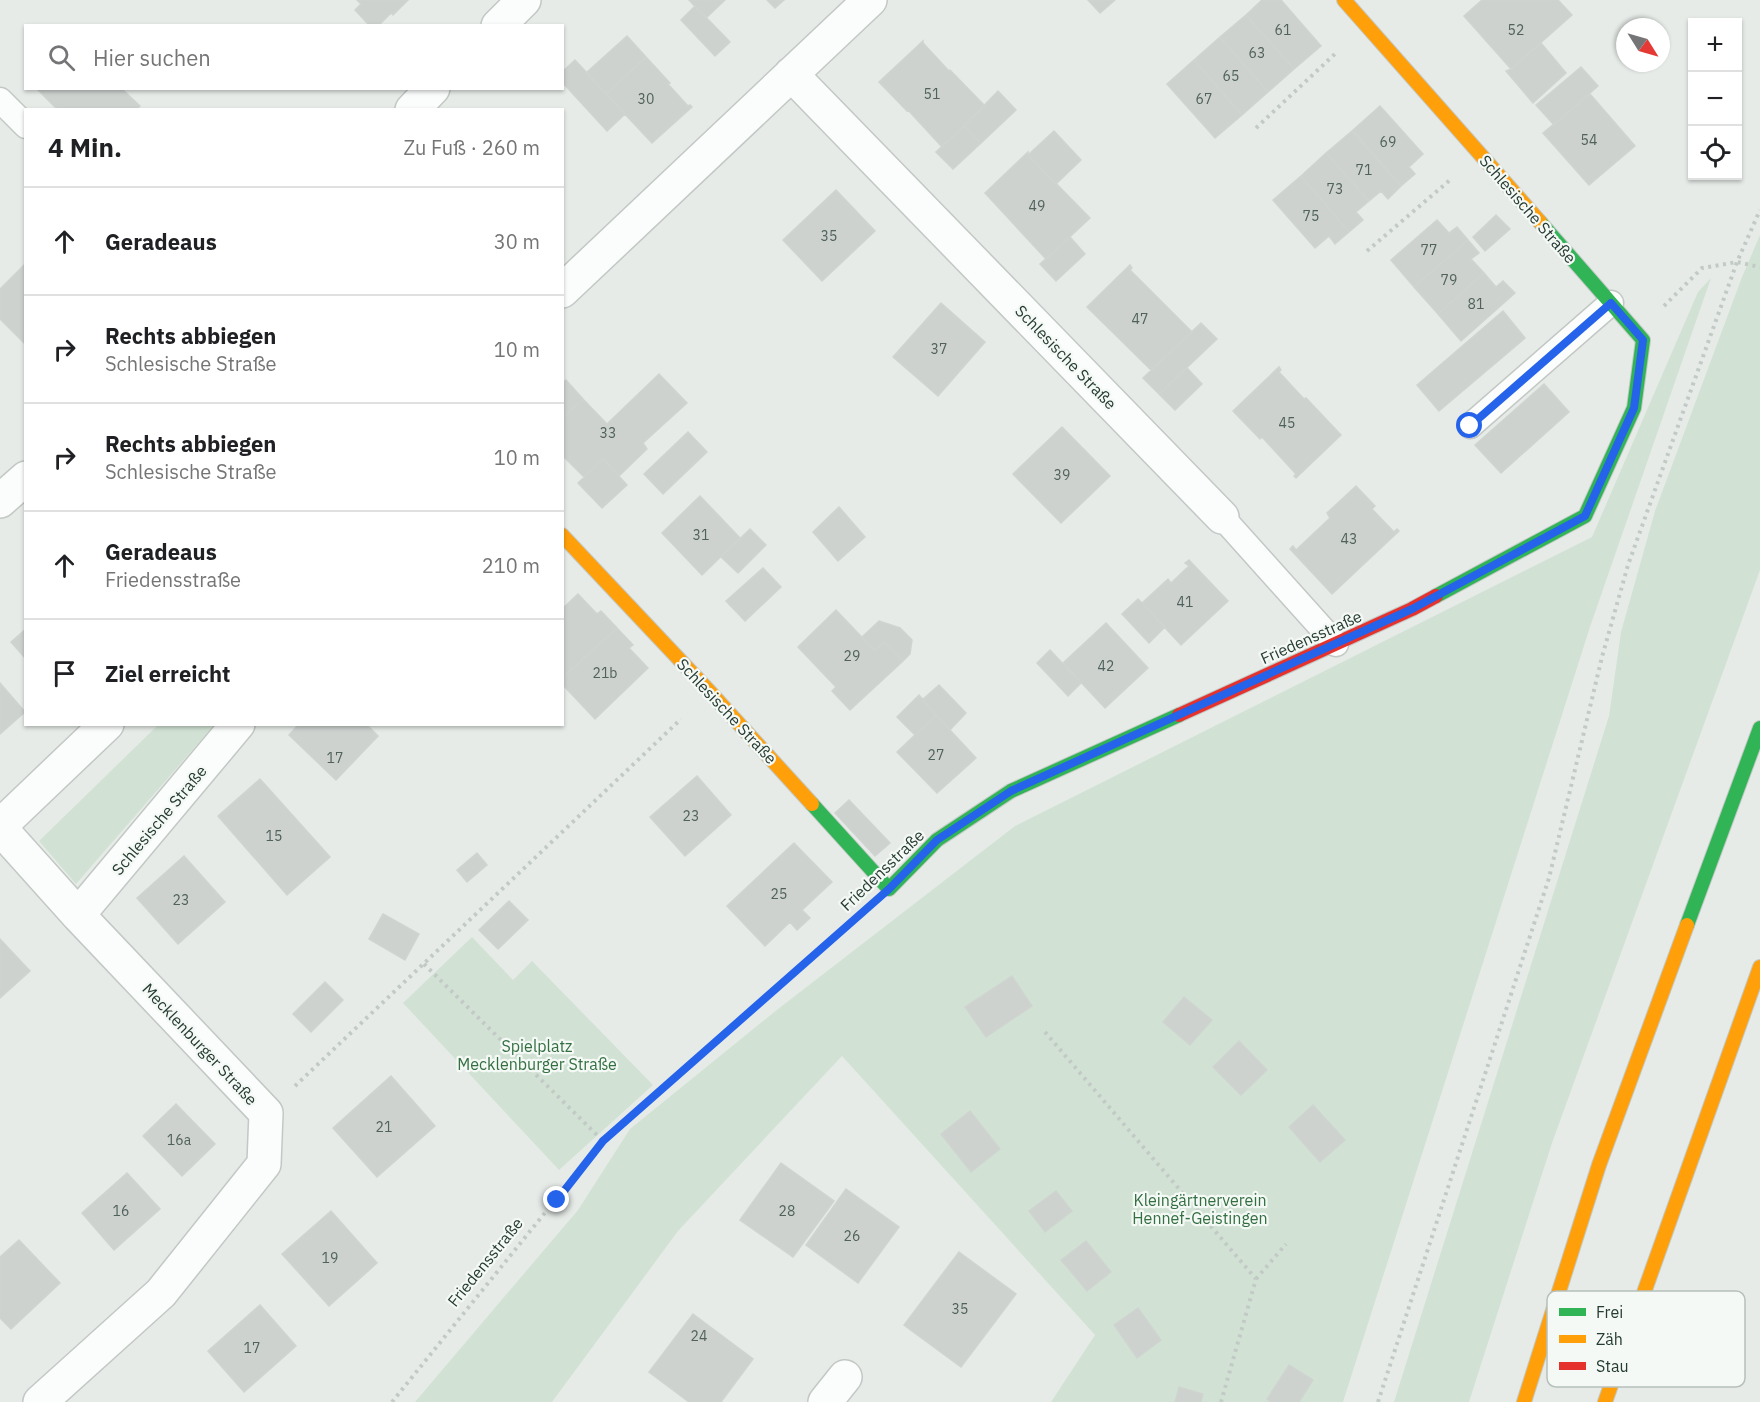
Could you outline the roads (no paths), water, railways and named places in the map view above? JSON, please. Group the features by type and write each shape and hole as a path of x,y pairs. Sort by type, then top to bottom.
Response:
{"main road":[{"name":"Schlesische Straße","path":"1344,0 1643,340 1634,408"},
{"name":"Friedensstraße","path":"889,889 937,840 1011,791 1412,609 1585,516 1634,408"},
{"name":"Schlesische Straße","path":"564,537 710,692 889,889"},
{"path":"1559,1291 1599,1165 1760,728"},
{"path":"1645,1291 1760,967"},
{"path":"1524,1402 1547,1329"},
{"path":"1605,1402 1610,1387"}],"street":[{"path":"500,24 524,0"},
{"path":"564,289 870,0"},
{"name":"Schlesische Straße","path":"791,74 1222,518"},
{"path":"414,108 431,90"},
{"path":"0,501 24,480"},
{"path":"0,827 105,726"},
{"name":"Schlesische Straße","path":"78,915 236,726"},
{"name":"Mecklenburger Straße","path":"0,827 78,915 266,1113 264,1164 161,1293 40,1402"}],"lane":[{"path":"0,100 24,124"},
{"path":"1470,426 1611,303"},
{"name":"Schlesische Straße","path":"1222,518 1336,644"}],"park label":[{"name":"Spielplatz Mecklenburger Straße","path":"537,1055"},
{"name":"Kleingärtnerverein Hennef-Geistingen","path":"1200,1209"}]}
